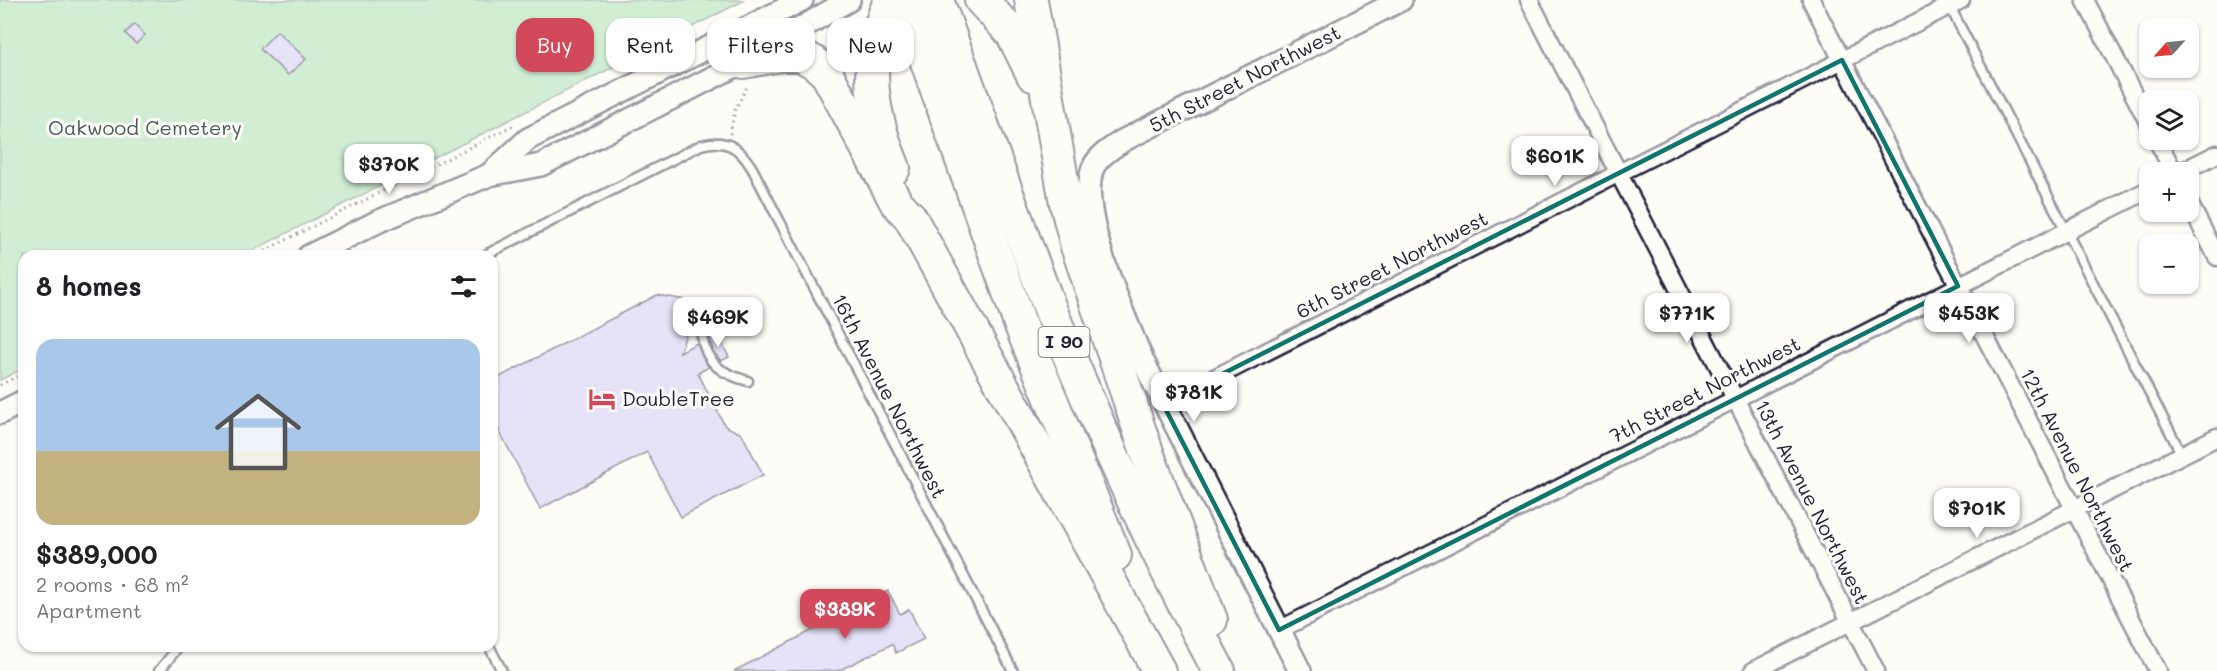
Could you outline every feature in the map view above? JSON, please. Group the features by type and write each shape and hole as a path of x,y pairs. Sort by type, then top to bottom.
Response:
{"highway":[{"path":"890,0 873,59 874,100 885,142 910,217 1159,671"},
{"name":"I 90","path":"905,0 1048,396 1166,671"},
{"name":"I 90","path":"937,0 1027,248 1077,375 1158,554 1219,671"},
{"path":"981,0 1004,22 1020,44 1035,79 1044,134 1057,152"},
{"path":"1030,0 1066,203 1087,278 1149,458 1231,671"},
{"path":"815,65 827,74 896,202 910,217"}],"street":[{"path":"489,175 528,139 802,0"},
{"path":"815,20 849,0"},
{"name":"5th Street Northwest","path":"1163,404 1123,313 1094,227 1090,179 1094,165 1124,140 1401,0"},
{"name":"13th Avenue Northwest","path":"1529,0 1876,671"},
{"name":"12th Avenue Northwest","path":"1811,0 2158,671"},
{"path":"2085,0 2139,105"},
{"name":"6th Street Northwest","path":"1163,404 1953,2"},
{"path":"321,250 377,222 489,175 542,165 723,72"},
{"path":"2199,163 2217,154"},
{"name":"7th Street Northwest","path":"1279,630 2139,194"},
{"path":"2199,222 2217,257"},
{"path":"0,413 18,403"},
{"path":"1163,404 1300,671"},
{"path":"1753,671 2217,437"}],"lane":[{"path":"1953,2 2065,231 2182,455"},
{"name":"16th Avenue Northwest","path":"495,250 701,145 720,141 737,148 752,168 1013,671"},
{"path":"712,309 702,336 707,352 720,371 748,381"},
{"path":"159,671 174,652"},
{"path":"492,652 502,671"}],"path":[{"path":"266,250 523,120"},
{"path":"0,385 18,376"}],"highlighted area":[{"path":"1842,60 1958,286 1279,630 1163,404"}],"green space":[{"name":"Oakwood Cemetery","path":"0,0 745,0 695,25 695,18 606,18 606,71 254,250 18,250 18,371 0,380"}],"building":[{"path":"135,24 145,35 136,44 125,33"},
{"path":"277,31 306,59 288,75 260,49"},
{"name":"DoubleTree","path":"657,295 686,300 693,314 680,352 697,343 709,367 698,373 725,426 742,434 763,475 681,517 647,452 540,509 498,428 498,378"},
{"path":"716,333 729,357 721,361 713,351 709,337"},
{"path":"888,591 900,614 909,609 924,639 896,653 892,644 838,671 734,671"}],"place":[{"name":"DoubleTree","path":"602,399"}]}
